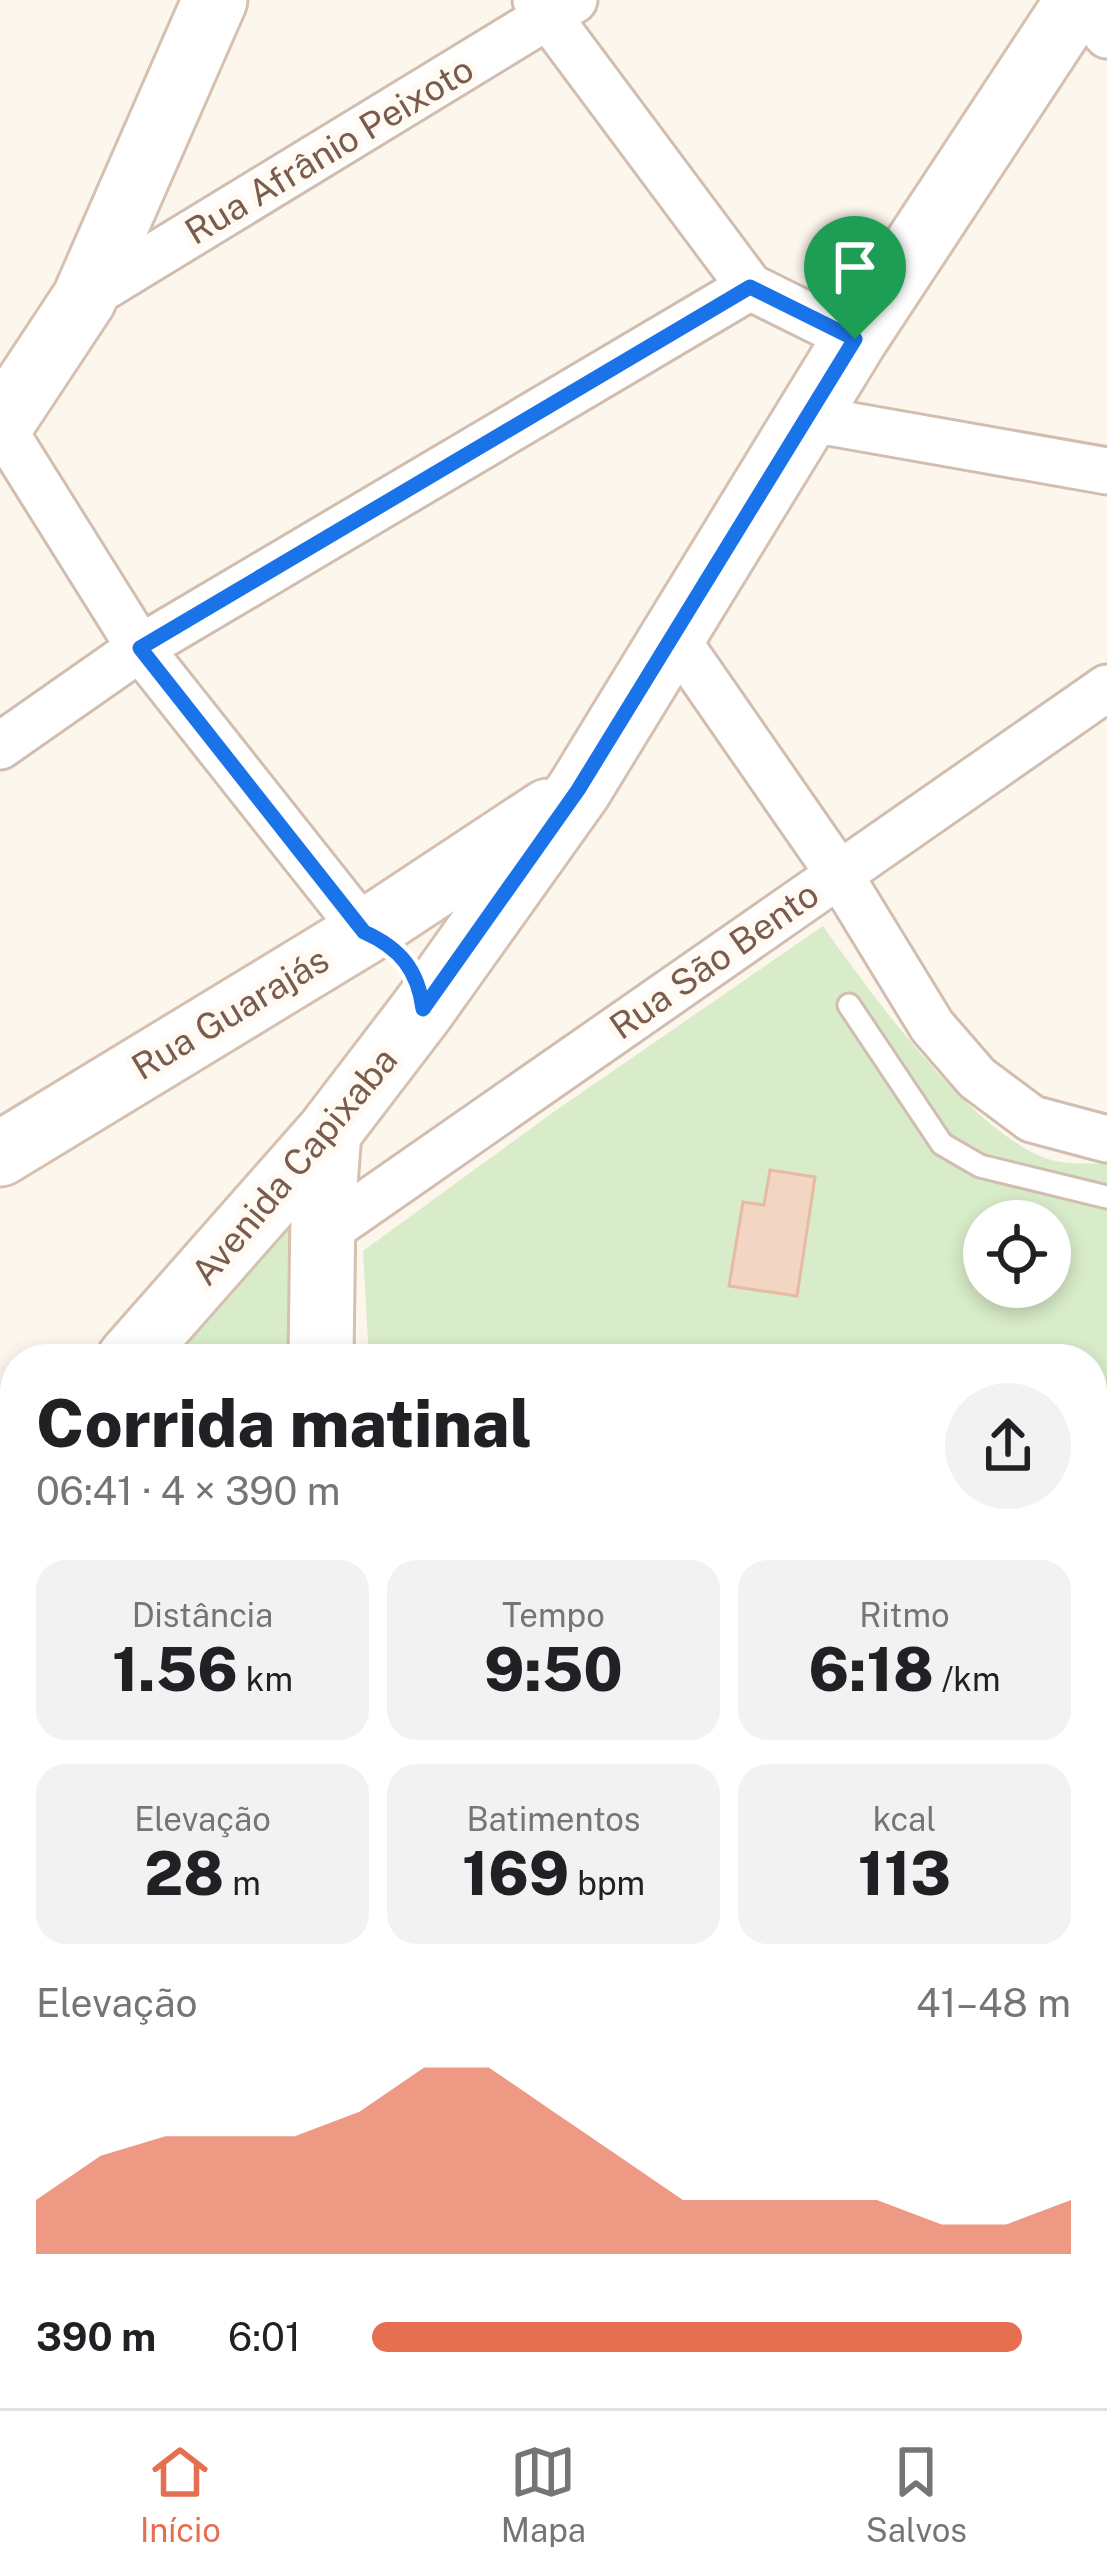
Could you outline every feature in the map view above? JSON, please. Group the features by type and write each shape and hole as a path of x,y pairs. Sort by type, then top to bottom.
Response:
{"main road":[{"path":"0,426 84,299 215,0"},
{"name":"Avenida Capixaba","path":"142,1344 329,1132 578,790 855,339 1078,0"},
{"name":"Rua Guarajás","path":"0,1154 364,932 578,790"},
{"path":"364,932 384,940 412,969 423,1009"},
{"path":"316,1344 329,1132"}],"street":[{"path":"1078,0 1107,35"},
{"name":"Rua Afrânio Peixoto","path":"84,299 552,6"},
{"path":"552,6 750,287 855,339"},
{"path":"0,746 140,648 750,287"},
{"path":"806,418 1107,471"},
{"path":"0,426 140,648 364,932"},
{"path":"674,636 839,874 932,1026 977,1078 1032,1119 1107,1139"},
{"name":"Rua São Bento","path":"323,1234 1107,688"}],"lane":[{"path":"849,1005 942,1144 980,1166 1107,1197"}],"green space":[{"path":"823,926 922,1055 982,1117 1042,1157 1107,1164 1107,1344 368,1344 363,1251"},
{"path":"298,1209 287,1344 171,1344"}],"building":[{"path":"770,1170 815,1177 797,1296 729,1286 743,1202 764,1205"}],"route":[{"path":"750,287 855,339 578,790 423,1009 420,988 400,953 364,932 140,648 750,287"}]}
